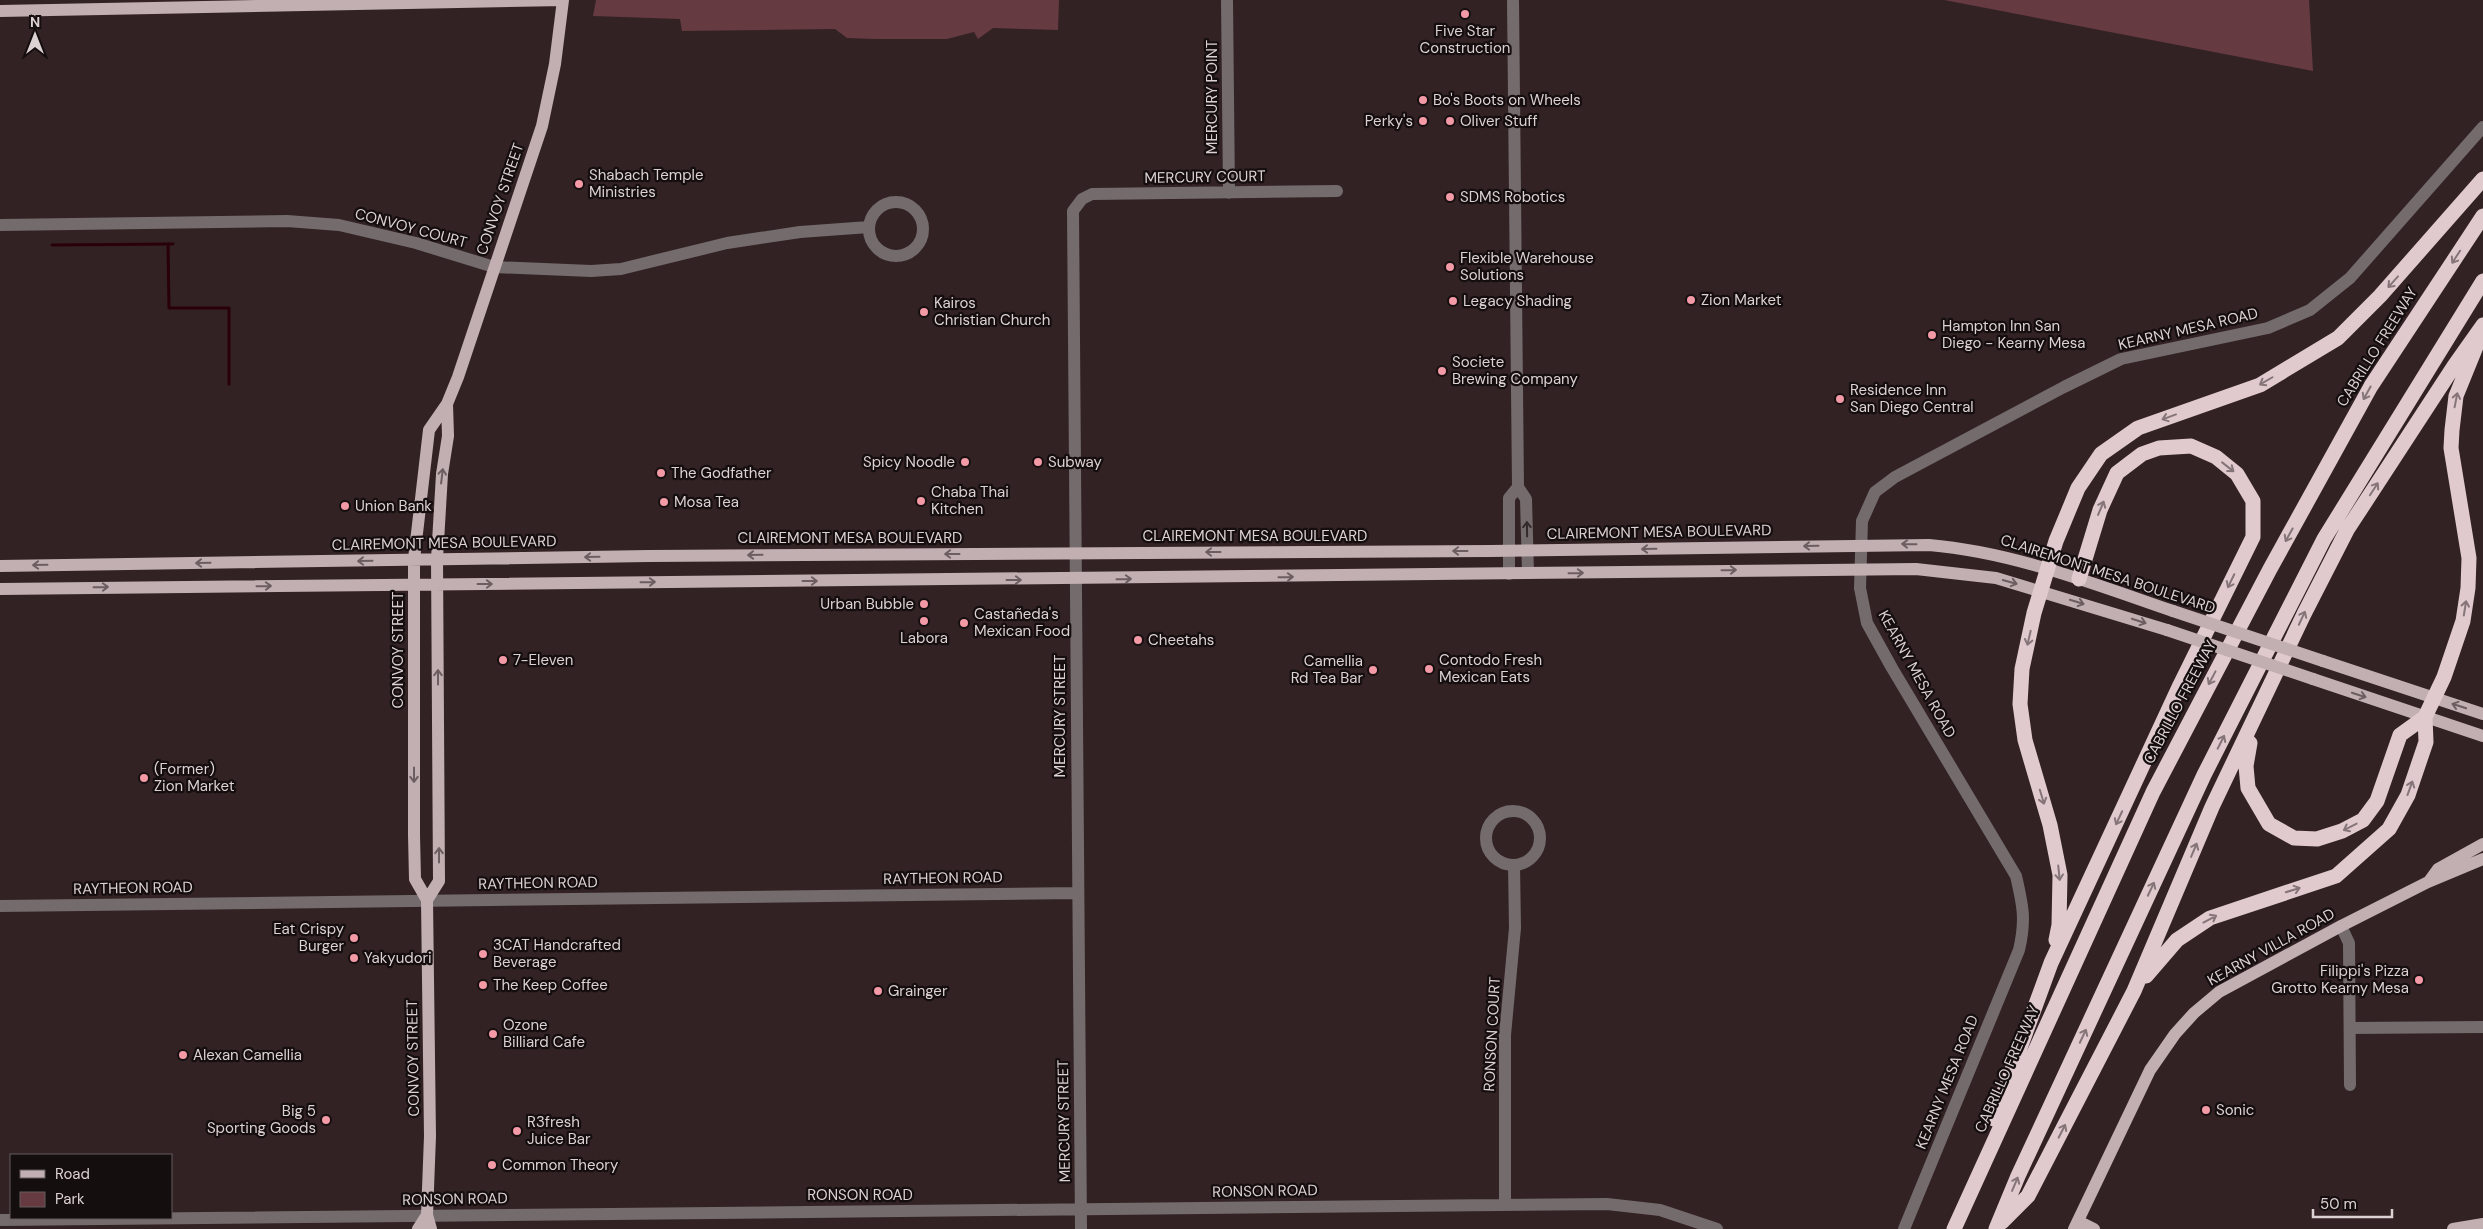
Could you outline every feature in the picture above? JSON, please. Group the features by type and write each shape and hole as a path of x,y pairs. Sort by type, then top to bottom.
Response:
{"highway":[{"path":"2051,963 2059,926 2060,875 2050,825 2025,740 2020,704 2022,669 2041,591 2056,541 2078,488 2101,454 2138,428 2260,385 2338,338 2380,296 2483,179"},
{"name":"CABRILLO FREEWAY","path":"1954,1229 2153,792 2175,749 2270,569 2371,386 2483,216"},
{"path":"1996,1229 2018,1176 2204,775 2320,548 2483,281"},
{"path":"1996,1229 2028,1196 2134,991 2212,807 2304,614 2347,530 2483,325"},
{"path":"2252,726 2246,766 2248,788 2269,824 2294,838 2317,839 2342,831 2363,820 2377,801 2400,735 2425,717 2435,698 2463,621 2468,588 2469,558 2451,448 2452,430 2456,396 2483,331"},
{"path":"1954,1229 2051,963 2180,685 2252,537 2252,501 2237,474 2216,457 2191,446 2159,448 2142,454 2117,473 2100,510 2079,579"},
{"path":"2134,991 2177,940 2210,918 2336,876 2388,829 2408,795 2426,742 2425,717"}],"main road":[{"path":"0,11 563,0"},
{"name":"CONVOY STREET","path":"428,900 415,879 414,559 429,430 447,404 542,126 555,64 563,0"},
{"name":"CONVOY STREET","path":"431,1229 427,1215 430,1136 428,900 439,881 437,559 442,474 448,436 447,404"},
{"name":"CLAIREMONT MESA BOULEVARD","path":"0,566 414,559 1527,551 1860,544 1958,547 2001,556 2079,579 2483,714"},
{"path":"0,588 414,583 1075,579 1860,568 1941,570 1979,575 2041,591 2167,630 2483,736"},
{"name":"KEARNY VILLA ROAD","path":"2428,882 2438,868 2483,844"},
{"name":"KEARNY VILLA ROAD","path":"2076,1225 2150,1070 2175,1034 2194,1013 2219,992 2341,926 2428,882 2483,860"},
{"path":"418,1229 427,1215"},
{"path":"2452,1229 2483,1224"},
{"path":"2076,1225 2094,1229"}],"street":[{"name":"MERCURY POINT","path":"1227,0 1229,193"},
{"path":"1513,0 1518,487 1526,499 1528,574"},
{"name":"KEARNY MESA ROAD","path":"1904,1229 2019,950 2023,932 2024,910 2016,876 1892,668 1867,622 1861,599 1860,544 1862,521 1876,492 1900,474 2064,387 2121,360 2268,328 2310,310 2350,278 2483,127"},
{"name":"MERCURY COURT","path":"1077,203 1092,194 1337,190"},
{"path":"899,202 913,208 919,215 923,231 921,240 908,253 890,255 876,247 869,234 869,227 876,211 883,205 899,202"},
{"name":"MERCURY STREET","path":"1077,203 1072,211 1081,1229"},
{"name":"CONVOY COURT","path":"0,225 287,222 339,226 416,243 494,267 532,270 621,269 727,243 800,232 869,227"},
{"path":"1509,574 1509,498 1518,487"},
{"path":"1513,812 1525,814 1535,822 1540,841 1532,858 1514,865 1496,858 1487,842 1488,829 1495,818 1513,812"},
{"name":"RONSON COURT","path":"1504,1205 1504,1035 1515,928 1514,865"},
{"name":"RAYTHEON ROAD","path":"0,906 1077,893"},
{"path":"2341,926 2348,943 2350,1086"},
{"path":"2350,1028 2483,1027"},
{"name":"RONSON ROAD","path":"172,1218 1607,1204 1640,1206 1681,1216 1717,1229"},
{"name":"RONSON ROAD","path":"0,1220 85,1219"}],"green space":[{"path":"596,0 1059,0 1058,30 993,28 978,39 974,32 947,39 873,39 847,38 835,29 682,31 680,19 593,16"},
{"path":"1944,0 2309,0 2313,71"}],"waterway":[{"path":"168,244 169,308 229,308 229,384"},
{"path":"52,245 173,244"}],"place":[{"name":"Five Star Construction","path":"1465,14"},
{"name":"Bo's Boots on Wheels","path":"1423,100"},
{"name":"Perky's","path":"1423,121"},
{"name":"Oliver Stuff","path":"1450,121"},
{"name":"Shabach Temple Ministries","path":"579,184"},
{"name":"SDMS Robotics","path":"1450,197"},
{"name":"Flexible Warehouse Solutions","path":"1450,267"},
{"name":"Zion Market","path":"1691,300"},
{"name":"Legacy Shading","path":"1453,301"},
{"name":"Kairos Christian Church","path":"924,312"},
{"name":"Hampton Inn San Diego - Kearny Mesa","path":"1932,335"},
{"name":"Societe Brewing Company","path":"1442,371"},
{"name":"Residence Inn San Diego Central","path":"1840,399"},
{"name":"Spicy Noodle","path":"965,462"},
{"name":"Subway","path":"1038,462"},
{"name":"The Godfather","path":"661,473"},
{"name":"Chaba Thai Kitchen","path":"921,501"},
{"name":"Mosa Tea","path":"664,502"},
{"name":"Union Bank","path":"345,506"},
{"name":"Urban Bubble","path":"924,604"},
{"name":"Labora","path":"924,621"},
{"name":"Castañeda's Mexican Food","path":"964,623"},
{"name":"Cheetahs","path":"1138,640"},
{"name":"7-Eleven","path":"503,660"},
{"name":"Contodo Fresh Mexican Eats","path":"1429,669"},
{"name":"Camellia Rd Tea Bar","path":"1373,670"},
{"name":"(Former) Zion Market","path":"144,778"},
{"name":"Eat Crispy Burger","path":"354,938"},
{"name":"3CAT Handcrafted Beverage","path":"483,954"},
{"name":"Yakyudori","path":"354,958"},
{"name":"Filippi's Pizza Grotto Kearny Mesa","path":"2419,980"},
{"name":"The Keep Coffee","path":"483,985"},
{"name":"Grainger","path":"878,991"},
{"name":"Ozone Billiard Cafe","path":"493,1034"},
{"name":"Alexan Camellia","path":"183,1055"},
{"name":"Sonic","path":"2206,1110"},
{"name":"Big 5 Sporting Goods","path":"326,1120"},
{"name":"R3fresh Juice Bar","path":"517,1131"},
{"name":"Common Theory","path":"492,1165"}]}
